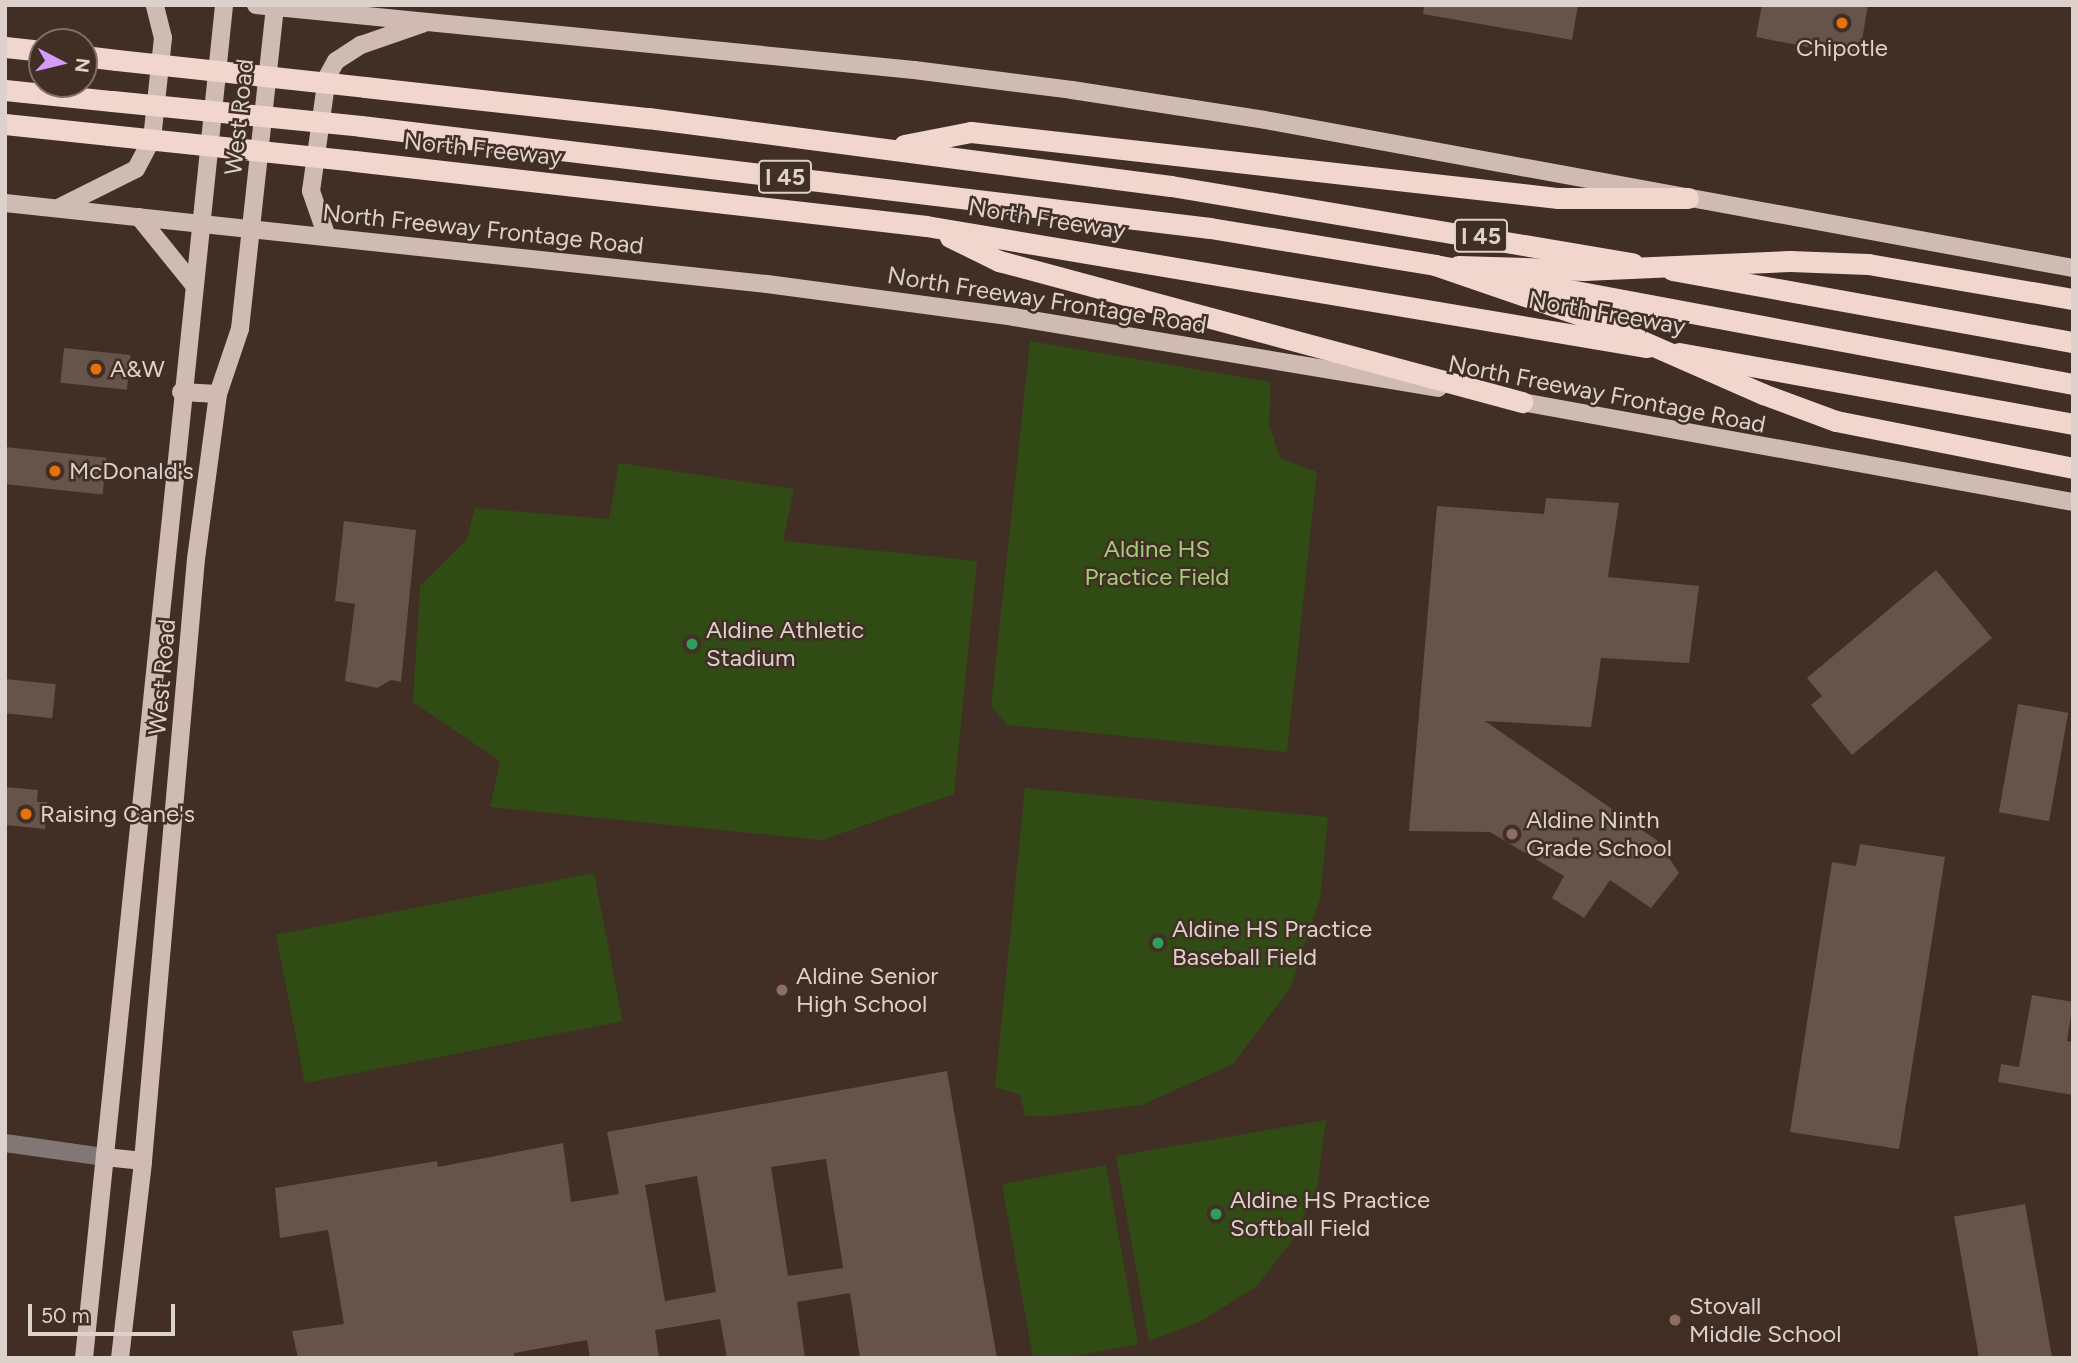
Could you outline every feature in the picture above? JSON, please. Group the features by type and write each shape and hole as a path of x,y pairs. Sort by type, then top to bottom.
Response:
{"highway":[{"path":"5,47 28,49"},
{"name":"North Freeway","path":"98,58 885,148 1171,186 1439,229 2073,342"},
{"name":"North Freeway","path":"5,90 361,125 1210,228 1435,265 2073,384"},
{"name":"North Freeway","path":"5,124 926,226 1479,317 2073,424"},
{"path":"885,148 971,132 1558,198 1688,198"},
{"path":"926,226 999,261 1522,402"},
{"path":"1435,265 1584,270 1790,261 1868,264 2073,299"},
{"path":"1435,265 1592,319 1836,421 2073,468"}],"main road":[{"path":"57,208 136,169 152,139 163,38 155,5"},
{"name":"West Road","path":"84,1358 164,556 224,5"},
{"path":"256,5 914,69 1072,90 1265,120 2073,268"},
{"name":"West Road","path":"120,1358 143,1161 197,559 218,394 240,330 275,6"},
{"path":"327,237 311,191 327,77 336,61 361,45 428,22"},
{"name":"North Freeway Frontage Road","path":"5,203 767,284 1000,315 1522,402 1690,436 2073,502"},
{"path":"139,217 193,284"},
{"path":"181,392 218,394"},
{"path":"164,556 197,559"},
{"path":"105,1157 143,1161"}],"street":[{"path":"5,1143 105,1157"}],"green space":[{"name":"Aldine HS Practice Field","path":"1030,341 1271,382 1269,424 1280,458 1317,472 1287,752 1007,725 991,706"},
{"name":"Aldine Athletic Stadium","path":"619,463 794,489 783,541 977,561 954,794 822,840 490,807 500,761 413,702 420,586 467,539 475,508 609,519"},
{"name":"Aldine HS Practice Baseball Field","path":"1025,788 1328,817 1320,899 1291,987 1233,1064 1142,1105 1050,1116 1025,1116 1020,1095 995,1087"},
{"path":"594,873 623,1021 305,1083 276,935"},
{"name":"Aldine HS Practice Softball Field","path":"1326,1120 1317,1188 1292,1241 1257,1286 1200,1322 1149,1341 1116,1156"},
{"path":"1106,1165 1138,1344 1064,1358 1033,1358 1002,1184"}],"building":[{"path":"1424,5 1578,5 1572,40 1423,14"},
{"path":"1762,5 1868,5 1859,57 1756,37"},
{"path":"64,348 131,355 127,390 60,383"},
{"name":"McDonald's","path":"5,447 106,458 103,494 5,484"},
{"path":"1546,498 1619,503 1608,577 1699,586 1689,663 1601,658 1591,727 1485,721 1658,841 1679,873 1651,908 1610,880 1584,918 1552,898 1564,876 1490,832 1409,831 1437,506 1544,514"},
{"path":"344,521 416,530 401,682 391,680 377,688 345,681 355,604 335,601"},
{"path":"1936,570 1992,638 1852,755 1811,705 1822,696 1807,678"},
{"path":"5,679 56,684 52,718 5,713"},
{"path":"2018,704 2068,713 2049,821 1999,812"},
{"name":"Raising Cane's","path":"5,787 38,790 37,802 47,802 45,829 5,825"},
{"path":"1860,844 1945,857 1899,1149 1790,1132 1832,862 1856,866"},
{"path":"2032,995 2073,1002 2067,1041 2073,1042 2073,1095 1998,1082 2001,1064 2019,1067"},
{"path":"947,1071 997,1358 860,1358 850,1293 797,1302 805,1358 727,1358 720,1319 655,1330 659,1358 590,1358 587,1340 514,1353 514,1358 298,1358 292,1331 344,1324 328,1230 280,1238 275,1188 437,1161 438,1167 563,1143 571,1202 619,1194 607,1132","holes":["826,1159 843,1268 788,1276 771,1167","697,1176 716,1292 665,1301 645,1185"]},
{"path":"2025,1204 2052,1358 1979,1358 1954,1217"}],"place":[{"name":"Chipotle","path":"1842,23"},
{"name":"A&W","path":"96,369"},
{"name":"McDonald's","path":"55,471"},
{"name":"Aldine Athletic Stadium","path":"692,644"},
{"name":"Raising Cane's","path":"26,814"},
{"name":"Aldine Ninth Grade School","path":"1512,834"},
{"name":"Aldine HS Practice Baseball Field","path":"1158,943"},
{"name":"Aldine Senior High School","path":"782,990"},
{"name":"Aldine HS Practice Softball Field","path":"1216,1214"},
{"name":"Stovall Middle School","path":"1675,1320"}]}
